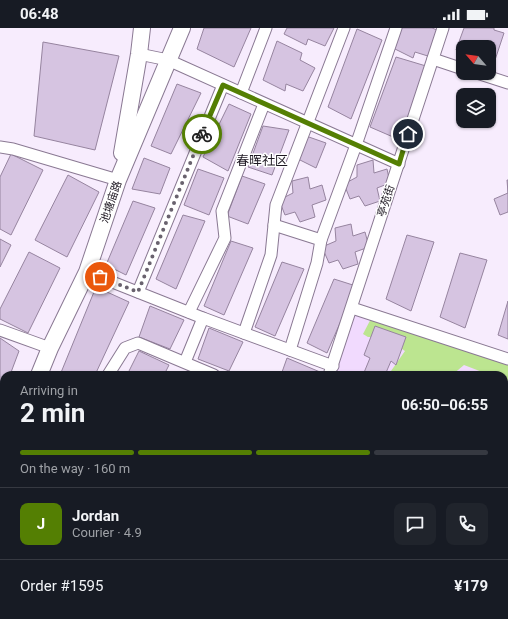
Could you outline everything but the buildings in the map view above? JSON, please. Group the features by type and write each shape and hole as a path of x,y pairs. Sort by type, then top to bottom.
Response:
{"street":[{"path":"0,147 14,149 118,180 142,28"},
{"name":"池塘庙路","path":"41,371 50,348 87,272 118,180 182,28"},
{"path":"241,93 266,28"},
{"path":"244,333 272,255 276,205 344,28"},
{"path":"290,350 317,263 321,240 356,145 396,28"},
{"name":"亭苑街","path":"331,370 443,28"},
{"path":"139,54 168,60 399,164"},
{"path":"433,59 456,66"},
{"path":"496,79 508,83"},
{"path":"138,292 223,85"},
{"path":"188,312 225,238 222,211 264,104"},
{"path":"274,225 321,240"},
{"path":"87,272 203,318 290,350 331,370"},
{"path":"352,308 508,359"},
{"path":"185,362 203,318"},
{"path":"0,330 50,348"},
{"path":"111,371 125,348 138,343 205,371"}],"shaded area":[{"path":"352,308 508,359 508,371 330,371"}],"green space":[{"path":"375,311 420,324 508,355 508,371 480,371 464,365 457,371 391,371 405,351 384,337 368,337 363,334"}],"way so far":[{"path":"100,277 138,292 202,134"}],"district":[{"name":"春晖社区","path":"262,160"}],"route":[{"path":"202,134 223,85 399,164 408,134"}]}
